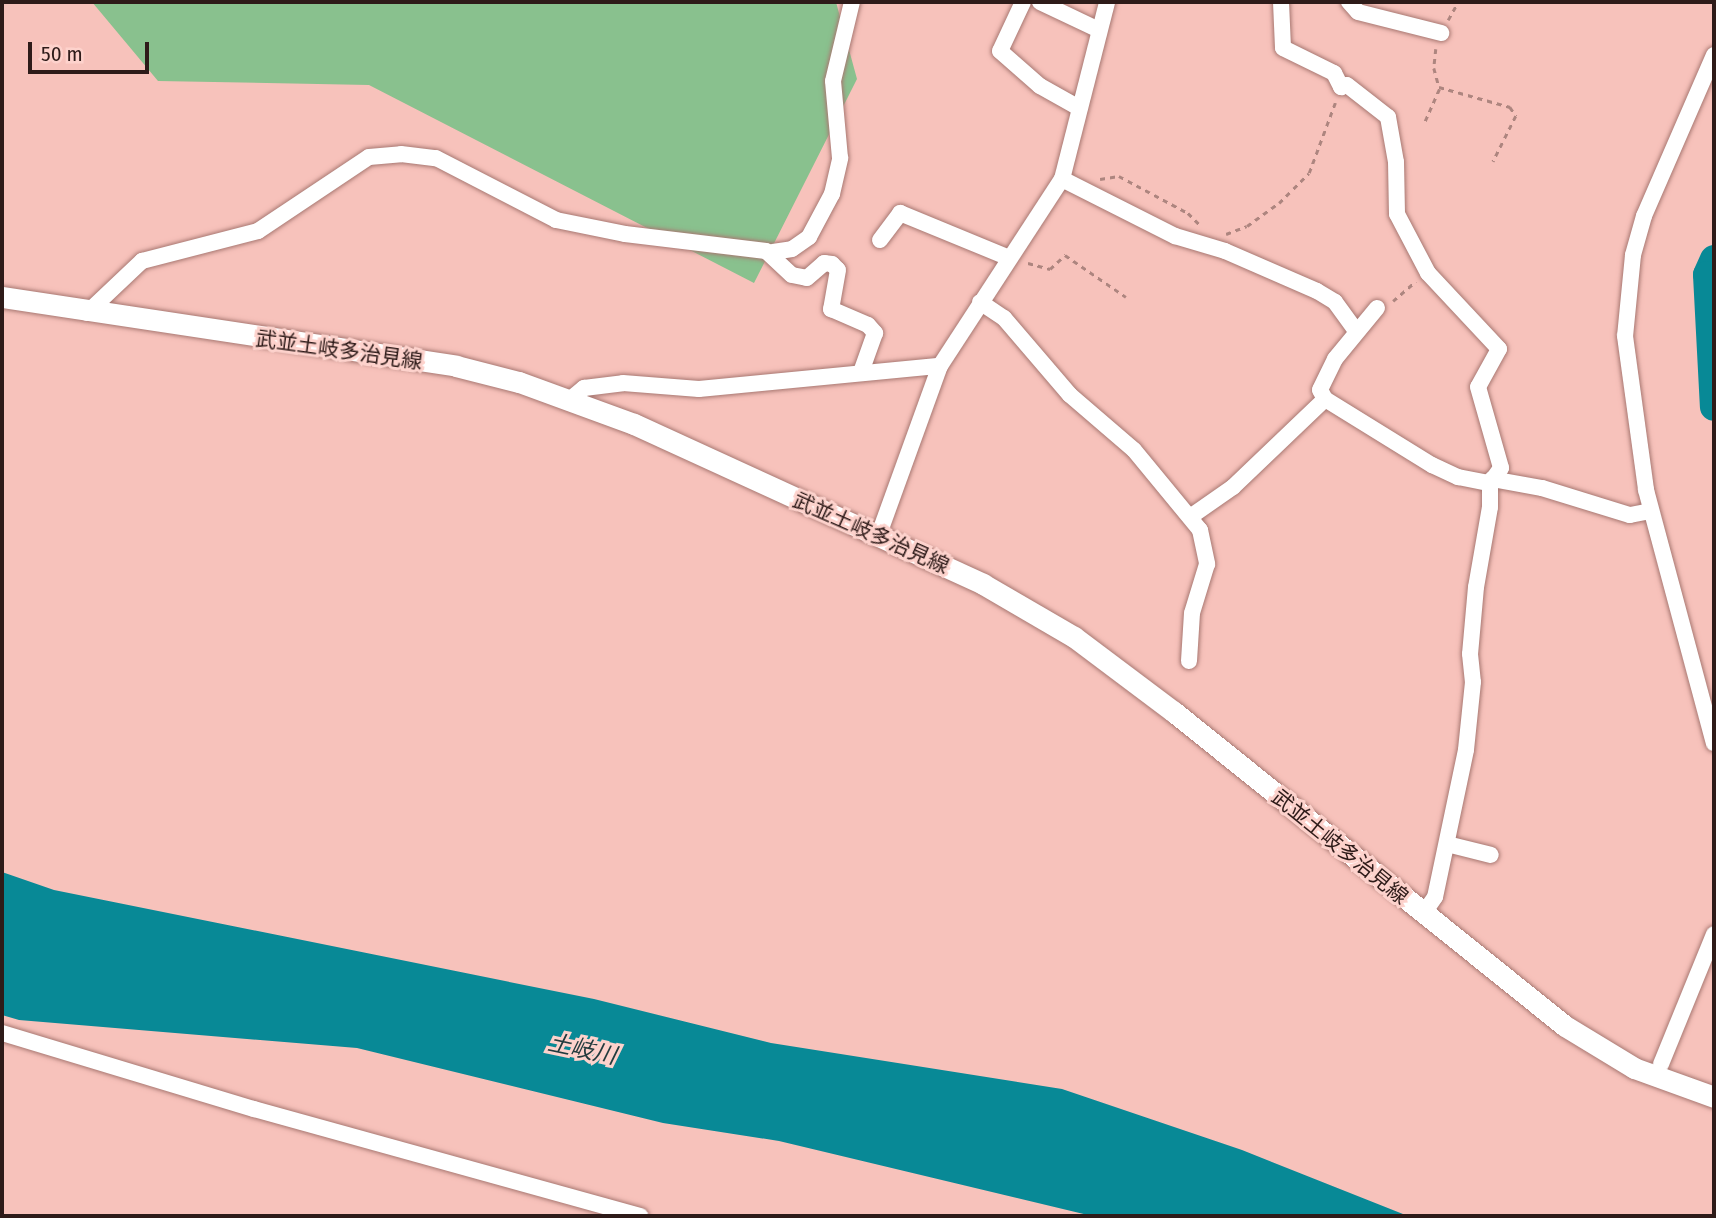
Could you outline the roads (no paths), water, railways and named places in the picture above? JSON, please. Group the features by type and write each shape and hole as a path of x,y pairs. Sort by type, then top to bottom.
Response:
{"main road":[{"name":"武並土岐多治見線","path":"3,300 456,366 572,398 983,584 1074,637 1174,712 1556,1020 1634,1068 1667,1071 1714,1083"},
{"name":"武並土岐多治見線","path":"1667,1071 1714,1097"}],"street":[{"path":"88,313 142,261 258,231 369,157 390,155 436,158 556,220 625,234 773,252 792,249 809,237 832,194 840,158 833,81 852,2"},
{"path":"1023,2 1000,51 1040,86 1079,108"},
{"path":"1040,2 1099,30"},
{"path":"878,537 940,366 1062,179 1107,2"},
{"path":"1281,2 1283,48 1334,73 1341,87 1347,85 1378,108 1393,126 1395,206 1428,273 1499,349 1478,387 1501,468 1491,481 1472,626 1473,682 1465,750 1435,897 1423,914"},
{"path":"1349,2 1358,12 1441,33"},
{"path":"1714,54 1644,216 1627,300 1626,347 1651,511 1714,743"},
{"path":"1062,179 1175,236 1211,243 1317,291 1335,302 1355,330"},
{"path":"880,240 900,213 1009,257"},
{"path":"773,252 792,275 813,277 824,263 836,267 831,309 868,325 875,333 861,372"},
{"path":"980,302 1004,318 1070,395 1135,450 1200,530 1207,564 1192,613 1189,661"},
{"path":"1377,308 1355,330 1320,390 1325,400 1432,465 1458,477 1542,488 1630,515 1651,511"},
{"path":"572,398 584,388 623,383 699,389 940,366"},
{"path":"1190,517 1233,487 1325,400"},
{"path":"1447,844 1491,855"},
{"path":"1667,1071 1714,934"},
{"path":"2,1033 254,1109 640,1216"}],"water":[{"name":"土岐川","path":"2,872 54,890 594,999 771,1043 1062,1089 1242,1150 1408,1216 1092,1216 779,1141 663,1123 357,1048 19,1020 2,1015"}],"waterway":[{"path":"1714,259 1707,275 1714,407"}]}
